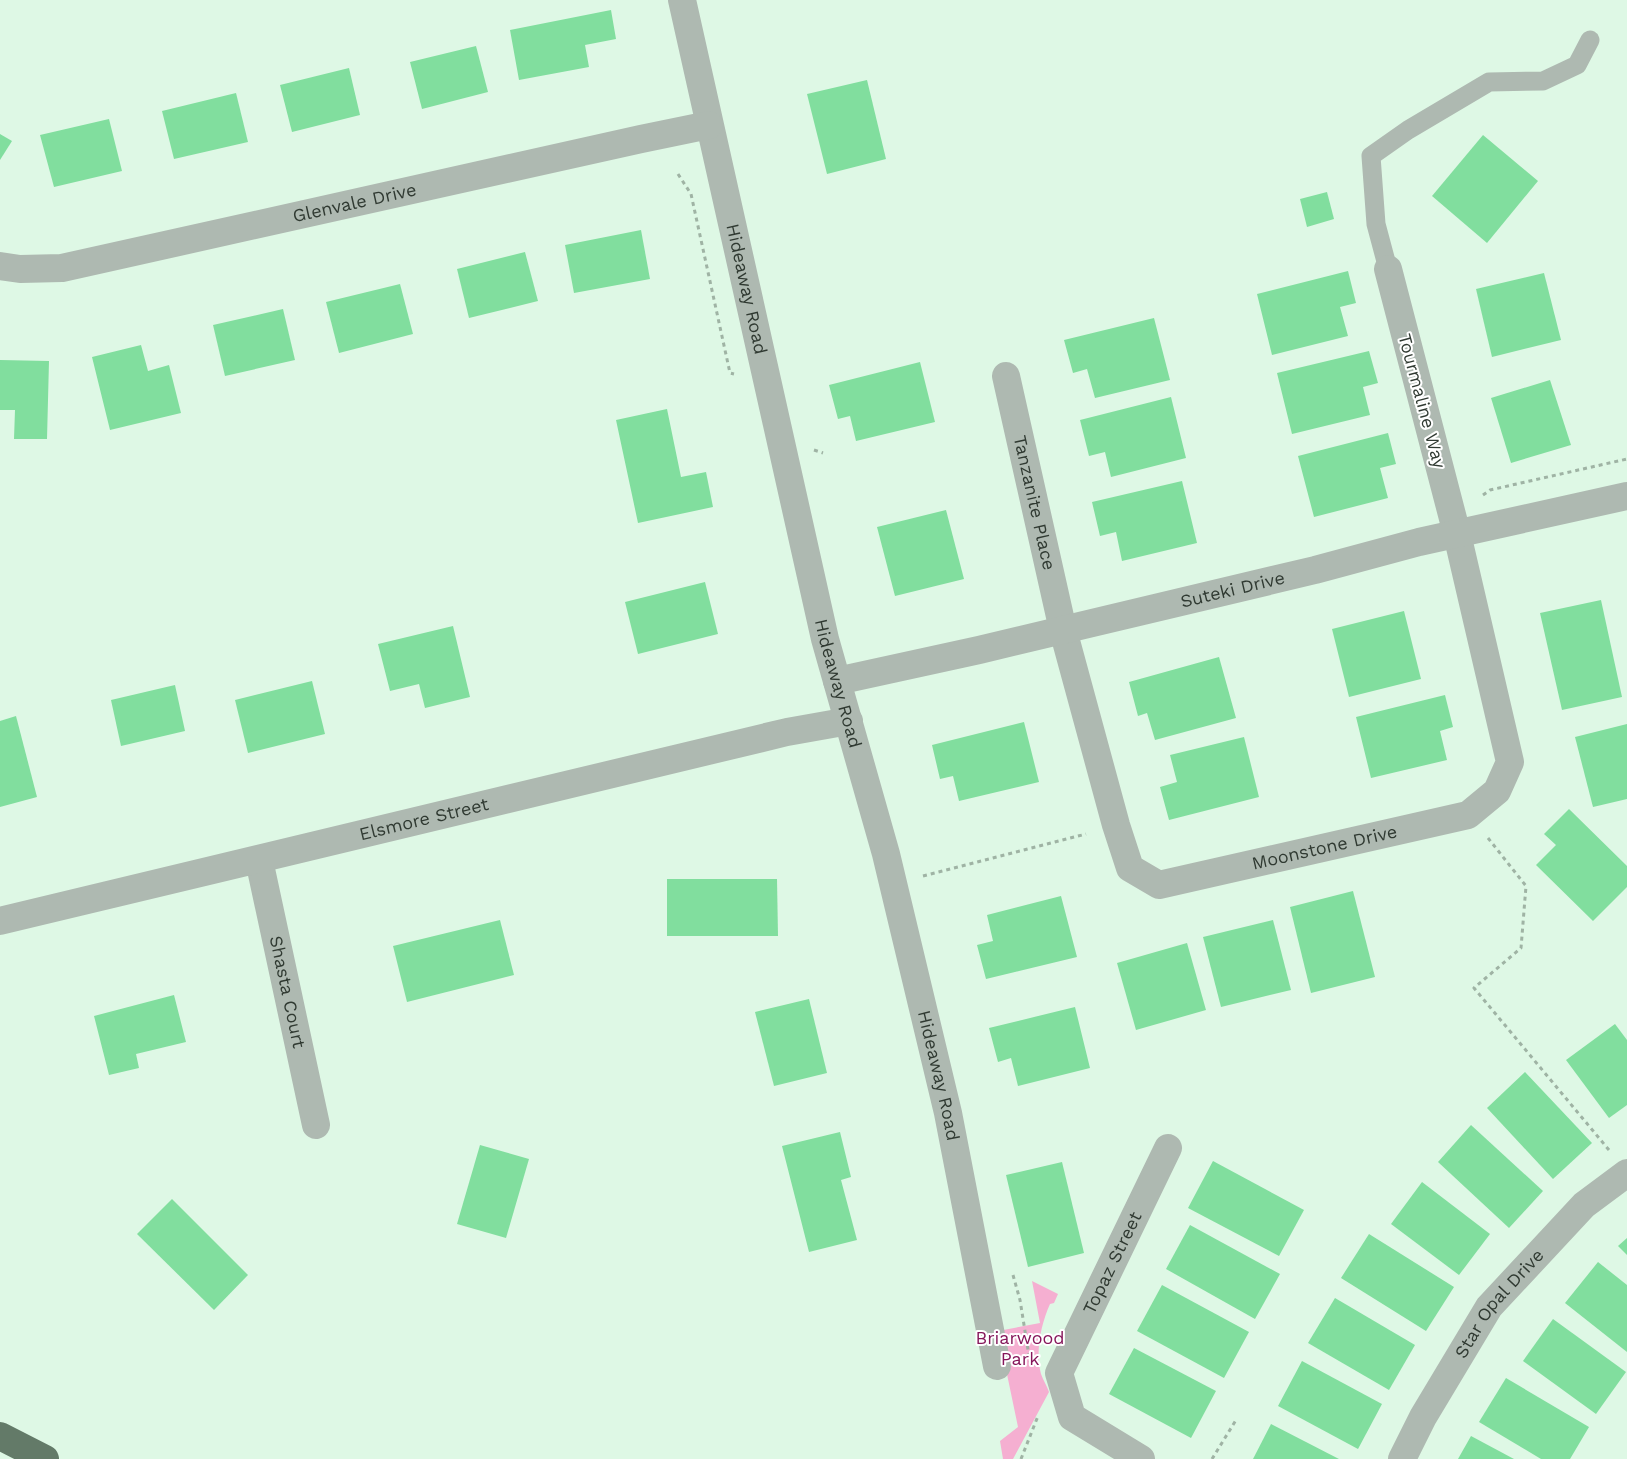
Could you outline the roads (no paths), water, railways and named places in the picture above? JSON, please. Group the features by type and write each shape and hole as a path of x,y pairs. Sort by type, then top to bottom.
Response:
{"highway":[{"path":"0,1436 45,1459"}],"street":[{"name":"Hideaway Road","path":"682,0 821,620 893,884 948,1113 996,1366"},
{"name":"Glenvale Drive","path":"0,266 20,270 62,268 709,125"},
{"name":"Tourmaline Way","path":"1388,269 1458,534"},
{"name":"Tanzanite Place","path":"1006,376 1064,630"},
{"name":"Suteki Drive","path":"837,680 1064,630 1458,534 1627,496"},
{"name":"Moonstone Drive","path":"1064,630 1116,825 1130,868 1159,885 1468,815 1498,791 1510,762 1458,534"},
{"name":"Elsmore Street","path":"0,921 778,735 849,721"},
{"name":"Shasta Court","path":"259,860 316,1125"},
{"name":"Topaz Street","path":"1141,1459 1072,1417 1059,1373 1168,1148"},
{"name":"Star Opal Drive","path":"1402,1459 1423,1416 1489,1307 1621,1165"}],"lane":[{"path":"1388,269 1376,224 1371,156 1408,130 1489,82 1543,81 1577,66 1590,40"}],"park label":[{"name":"Briarwood Park","path":"1020,1348"}]}
